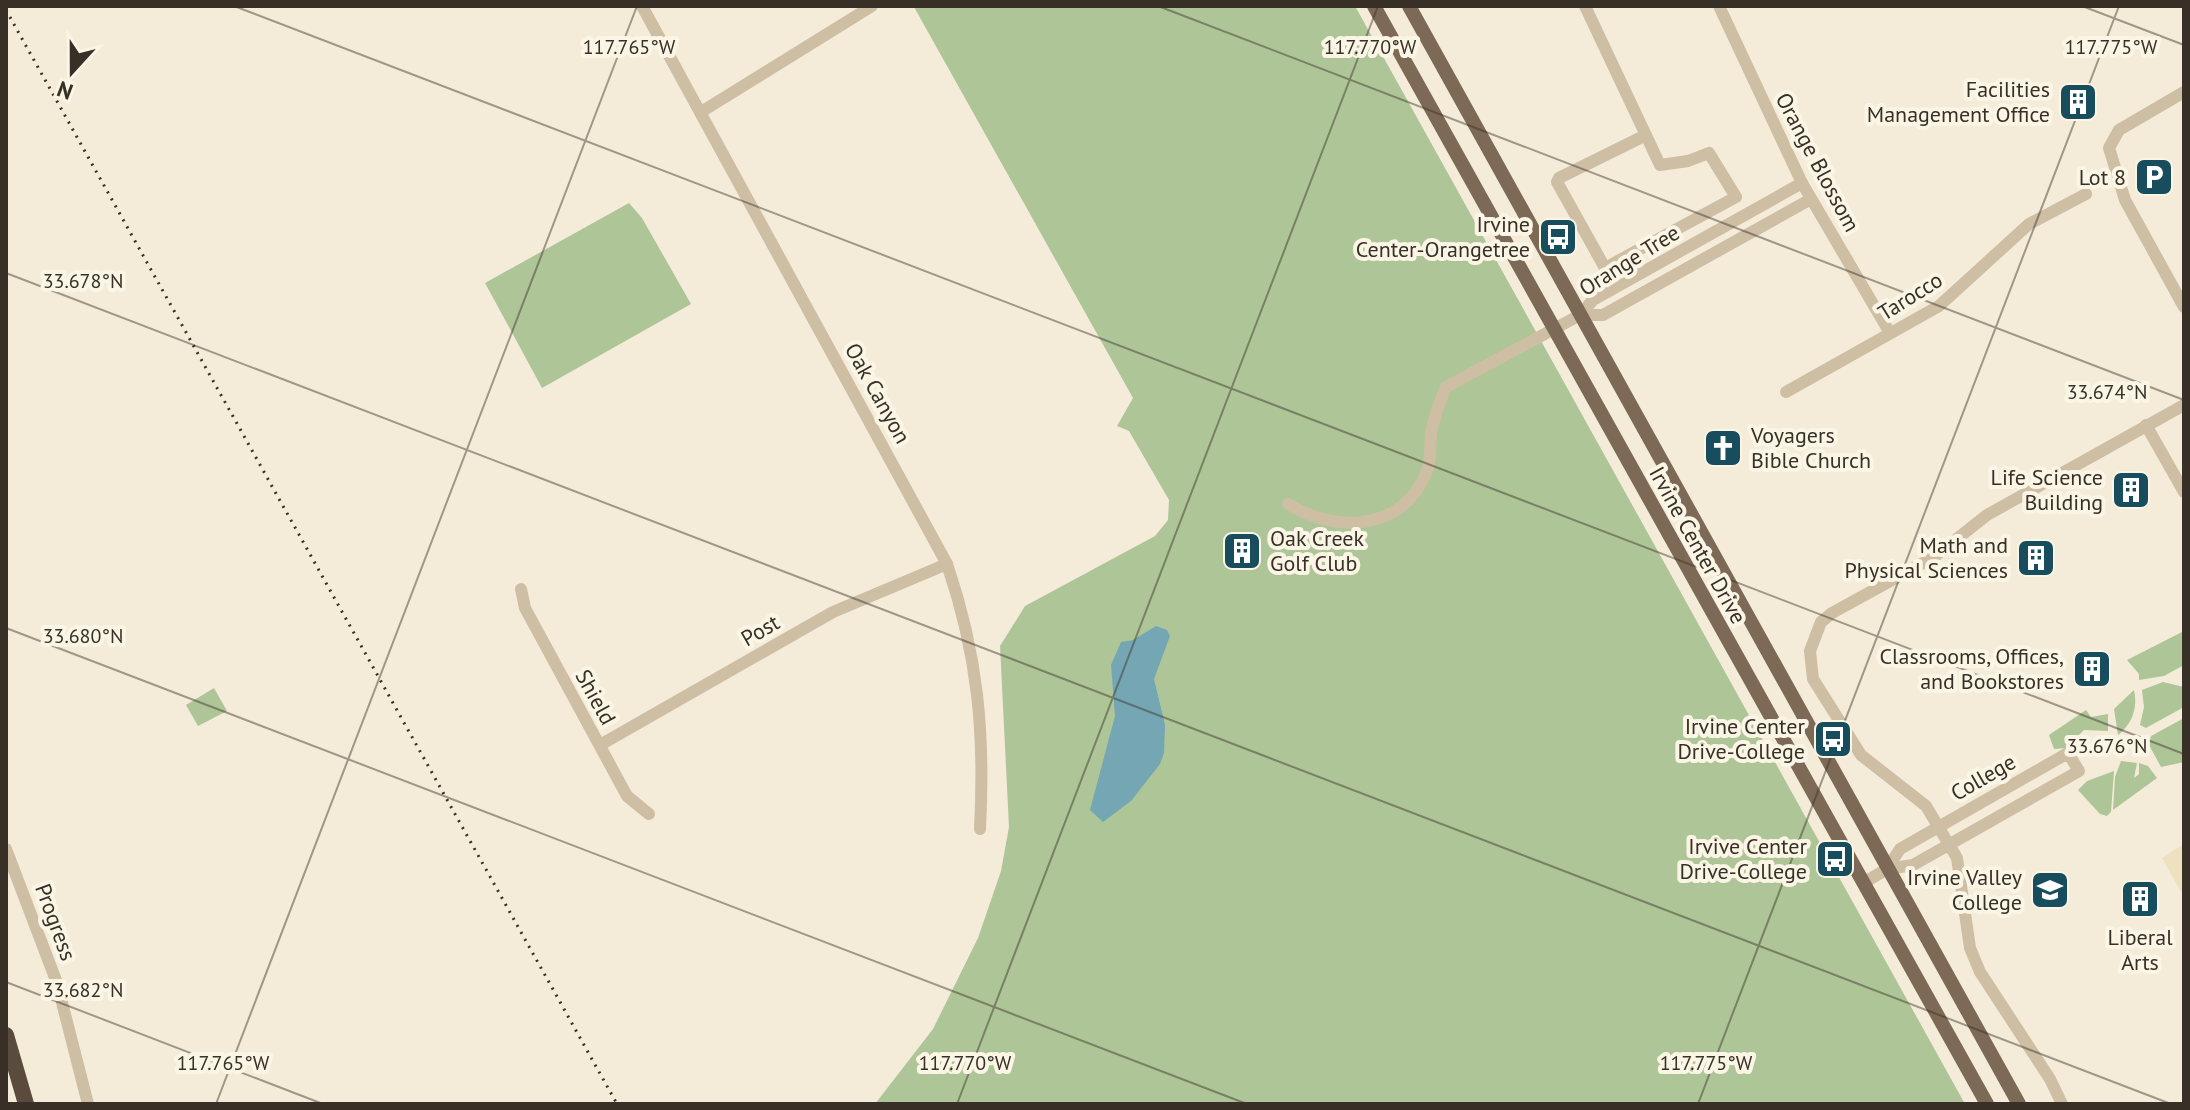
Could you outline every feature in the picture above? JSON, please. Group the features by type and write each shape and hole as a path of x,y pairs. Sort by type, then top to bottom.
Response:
{"highway":[{"path":"6,1035 26,1104"}],"main road":[{"name":"Irvine Center Drive","path":"1374,6 1987,1104"},
{"name":"Irvine Center Drive","path":"1409,6 2019,1104"}],"street":[{"name":"Oak Canyon","path":"642,6 947,564 965,618 976,667 983,774 980,829"},
{"path":"701,112 872,6"},
{"path":"1585,6 1646,135 1660,165 1688,161 1709,153 1736,197 1605,268 1557,182 1559,178 1646,135"},
{"name":"Orange Blossom","path":"1719,6 1802,183 1890,333"},
{"path":"2184,92 2119,130 2109,148 2125,200 2184,307"},
{"name":"Orange Tree","path":"1580,315 1593,300 1802,183"},
{"name":"Tarocco","path":"1786,392 1939,306 2029,224 2086,194"},
{"name":"Orange Tree","path":"1580,315 1603,315 1811,199"},
{"path":"1288,504 1307,515 1334,523 1374,523 1397,511 1418,490 1428,468 1434,420 1446,387 1580,315"},
{"path":"2062,1104 2050,1079 1980,972 1964,915 1961,871 1949,845 1926,806 1861,755 1819,691 1810,665 1810,651 1817,629 1832,613 1934,557 1987,515 2184,405"},
{"path":"2146,425 2184,492"},
{"name":"Post","path":"600,745 833,612 947,564"},
{"name":"Shield","path":"521,589 525,608 627,796 649,814"},
{"name":"College","path":"1865,882 1887,869 1913,865 2079,771 2068,753 1900,849 1887,869"},
{"name":"Progress","path":"6,849 57,983 88,1104"}],"green space":[{"path":"1355,6 1965,1104 875,1104 933,1029 978,938 1001,871 1009,827 1000,646 1025,606 1155,536 1168,520 1169,500 1129,431 1117,426 1133,398 914,7"},
{"path":"629,203 642,218 691,304 542,388 485,283"},
{"path":"2184,631 2184,665 2164,676 2139,680 2139,674 2127,660"},
{"path":"2163,682 2184,687 2184,707 2146,728 2140,725 2144,707 2142,690"},
{"path":"214,688 227,711 198,726 186,705"},
{"path":"2134,690 2133,715 2118,735 2114,709"},
{"path":"2086,710 2091,717 2108,714 2108,731 2084,730 2066,748 2054,749 2049,735"},
{"path":"2184,718 2184,762 2161,767 2149,745 2151,736"},
{"path":"2121,761 2137,763 2134,778 2139,774 2139,763 2148,766 2157,778 2113,810 2115,777"},
{"path":"2114,771 2111,812 2107,816 2100,814 2078,790 2087,781"}],"shaded area":[{"path":"2184,844 2184,897 2162,858"}],"water":[{"path":"1156,626 1167,630 1170,636 1154,679 1165,725 1164,753 1160,764 1131,801 1103,822 1090,810 1115,716 1111,665 1121,642 1133,640"}],"railway":[{"path":"6,10 617,1104"}],"place":[{"name":"Facilities Management Office","path":"2078,102"},
{"name":"Lot 8","path":"2154,177"},
{"name":"Irvine Center-Orangetree","path":"1558,237"},
{"name":"Voyagers Bible Church","path":"1723,448"},
{"name":"Life Science Building","path":"2131,490"},
{"name":"Oak Creek Golf Club","path":"1242,551"},
{"name":"Math and Physical Sciences","path":"2036,558"},
{"name":"Classrooms, Offices, and Bookstores","path":"2092,669"},
{"name":"Irvine Center Drive-College","path":"1833,739"},
{"name":"Irvive Center Drive-College","path":"1835,859"},
{"name":"Irvine Valley College","path":"2050,890"},
{"name":"Liberal Arts","path":"2140,899"}]}
